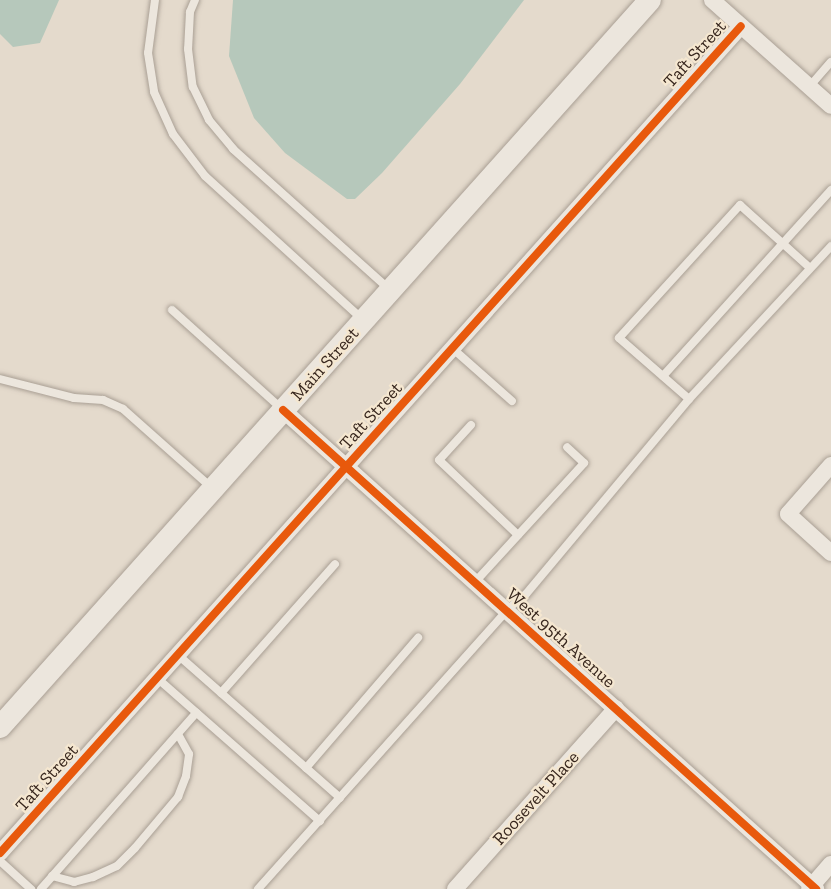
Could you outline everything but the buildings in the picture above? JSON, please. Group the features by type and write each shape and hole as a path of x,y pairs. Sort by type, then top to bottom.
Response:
{"main road":[{"name":"Main Street","path":"0,727 650,0"}],"street":[{"path":"712,0 831,106"},
{"name":"Taft Street","path":"0,853 741,26"},
{"name":"West 95th Avenue","path":"283,410 508,609 812,888"},
{"path":"831,465 789,514 831,553"},
{"name":"Roosevelt Place","path":"455,889 616,708"},
{"path":"812,888 831,864"}],"lane":[{"path":"155,0 148,53 153,92 173,134 205,176 364,320"},
{"path":"195,0 188,49 193,87 209,120 232,149 390,290"},
{"path":"809,87 831,62"},
{"path":"663,376 831,190"},
{"path":"689,399 619,338 740,205 810,268"},
{"path":"258,889 508,609 526,594 689,399 831,246"},
{"path":"172,310 283,410"},
{"path":"452,348 512,400"},
{"path":"0,379 74,398 103,400 123,409 213,489"},
{"path":"471,425 439,460 518,535"},
{"path":"476,581 584,463 567,447"},
{"path":"221,693 335,564"},
{"path":"306,768 418,638"},
{"path":"178,655 339,798"},
{"path":"157,678 320,821"},
{"path":"41,889 196,713"},
{"path":"52,876 74,882 93,877 117,866 141,841 178,797 186,776 189,754 178,734"},
{"path":"0,861 31,889"}],"shaded area":[{"path":"0,0 59,0 40,43 13,47 0,34"},
{"path":"233,0 524,0 460,84 382,173 355,199 347,199 285,153 254,118 229,56"}],"cycle path":[{"path":"0,853 741,26"},
{"path":"283,410 816,889"}]}
